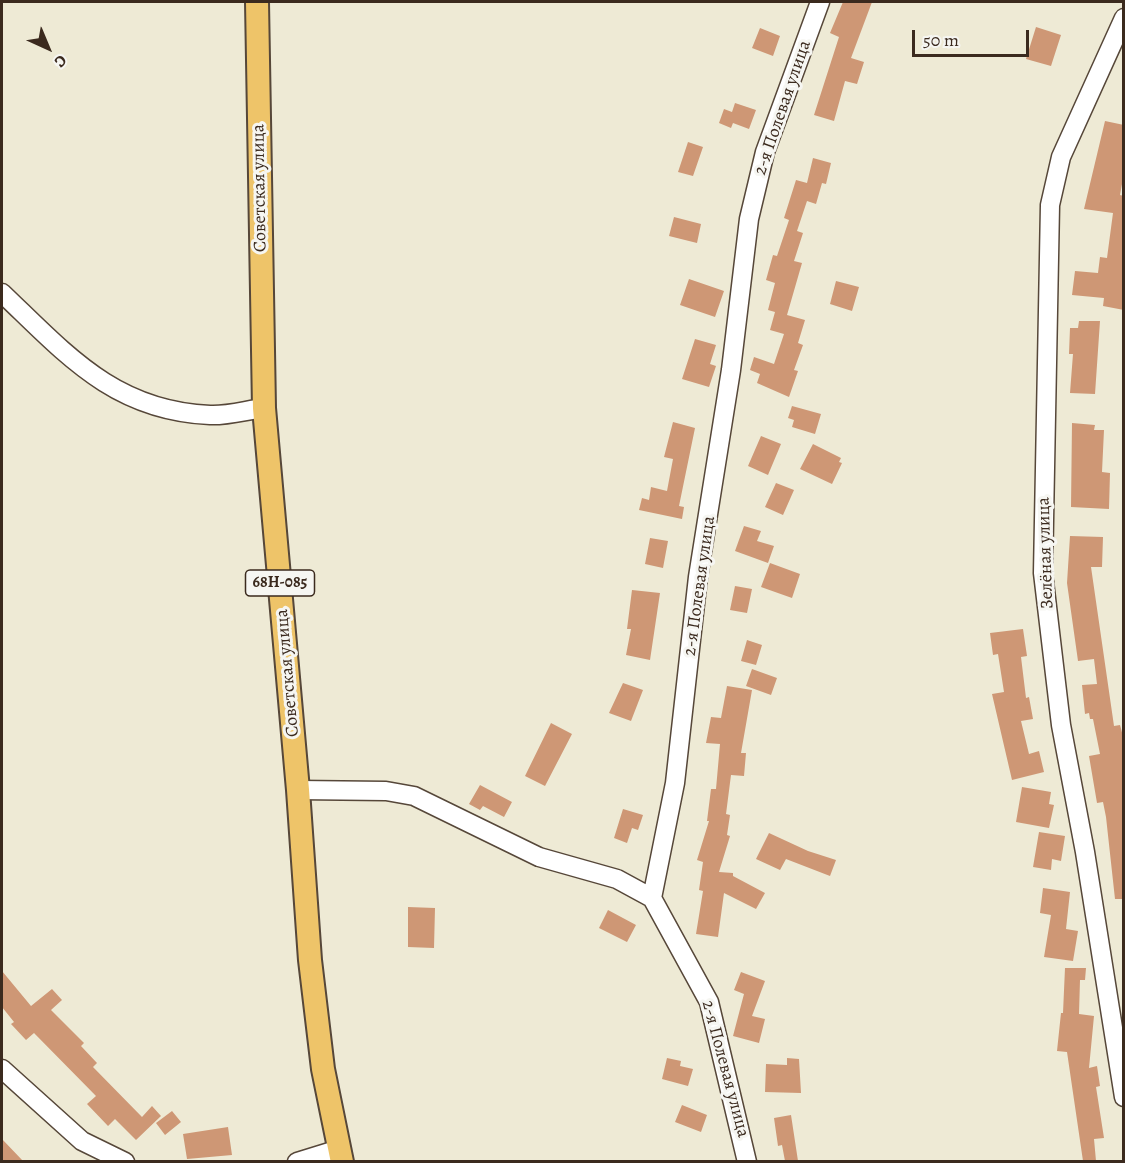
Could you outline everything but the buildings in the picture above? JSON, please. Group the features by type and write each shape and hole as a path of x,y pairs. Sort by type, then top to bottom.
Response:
{"main road":[{"name":"Советская улица","path":"257,2 264,408 298,790 309,960 323,1069 341,1155"}],"street":[{"name":"2-я Полевая улица","path":"747,1161 709,1002 652,898 675,783 698,577 731,370 749,219 765,152 820,2"},
{"name":"Зелёная улица","path":"1124,18 1061,157 1050,205 1043,573 1060,725 1085,852 1124,1097"},
{"path":"2,293 79,367 136,401 172,411 212,416 264,408"},
{"path":"298,790 386,791 414,796 539,857 617,879 652,898"},
{"path":"2,1069 82,1141 125,1161"},
{"path":"297,1161 341,1155"}]}
